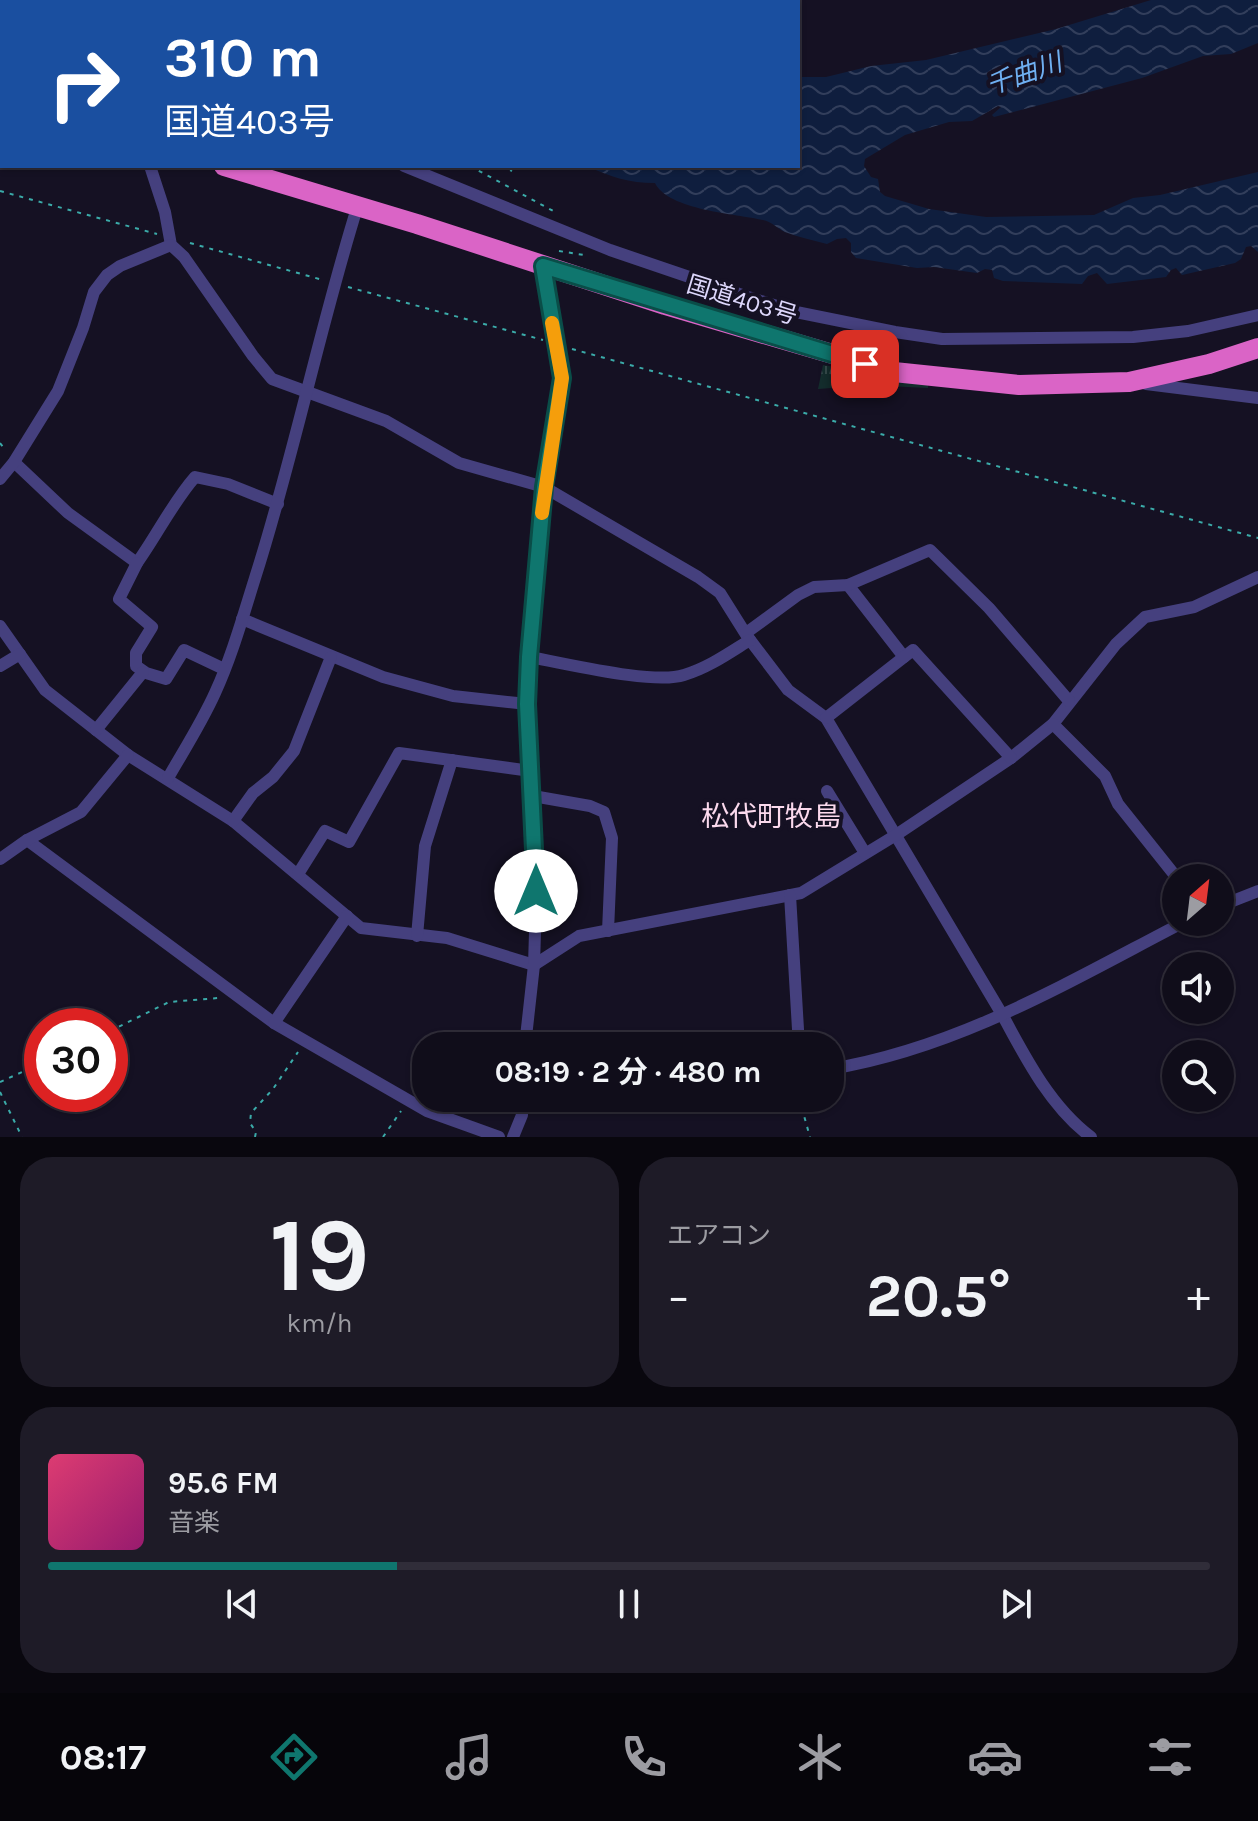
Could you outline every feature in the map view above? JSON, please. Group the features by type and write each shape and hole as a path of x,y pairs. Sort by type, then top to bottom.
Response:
{"highway":[{"name":"国道403号","path":"230,168 894,372 1019,385 1129,382 1209,364 1258,348"}],"street":[{"path":"151,168 170,241 272,379 386,421 459,463 544,487 720,593 788,690 826,718 1003,1016 1028,1064 1060,1106 1091,1137"},
{"path":"409,168 621,253 796,312 942,339 1133,337 1188,331 1258,315"},
{"path":"168,778 215,693 242,619 278,504 334,283 357,208"},
{"path":"0,479 58,391 94,292 107,275 120,266 170,241"},
{"path":"527,1032 534,965 537,867 527,704 529,657 544,487 562,378 543,266"},
{"path":"1129,382 1258,398"},
{"path":"14,462 68,513 137,563"},
{"path":"224,669 184,650 166,679 143,672 136,666 136,653 152,627 119,599 137,563 195,477 228,484 278,504"},
{"path":"529,657 651,678 682,676 716,661 806,591 814,587 848,585 930,550 989,608 1069,701"},
{"path":"534,965 579,936 801,893 896,835 1011,758 1053,724 1116,644 1145,617 1194,607 1258,577"},
{"path":"848,585 904,657"},
{"path":"242,619 383,677 453,696 527,704"},
{"path":"0,626 45,690 128,755 233,821 361,928 447,938 534,965"},
{"path":"826,718 913,650 1011,758"},
{"path":"0,666 20,654"},
{"path":"233,821 253,793 273,777 294,751 331,657"},
{"path":"96,730 143,672"},
{"path":"1053,724 1105,776 1118,804 1166,864"},
{"path":"298,874 325,831 349,842 399,753 531,771"},
{"path":"0,859 27,840 81,812 128,755"},
{"path":"417,936 425,846 452,760"},
{"path":"827,791 865,853"},
{"path":"533,796 590,806 604,812 612,838 608,931"},
{"path":"27,840 274,1023 427,1111 499,1137"},
{"path":"1234,900 1258,891"},
{"path":"790,895 798,1032"},
{"path":"274,1023 347,916"},
{"path":"844,1067 921,1047 1003,1016 1162,933"},
{"path":"513,1137 522,1112"}],"path":[{"path":"474,168 554,212"},
{"path":"505,168 512,171"},
{"path":"0,191 170,241 334,283 1258,538"},
{"path":"543,266 559,251 595,256 621,253"},
{"path":"128,1022 169,1002 235,996"},
{"path":"255,1137 250,1123 251,1113 273,1089 305,1041"},
{"path":"0,1082 24,1071"},
{"path":"0,1092 22,1137"},
{"path":"383,1137 409,1101"},
{"path":"803,1112 810,1137"}],"green space":[{"path":"823,365 928,384 928,388 869,385 818,389"}],"water":[{"name":"千曲川","path":"1151,0 1258,0 1258,43 1231,54 1203,56 1142,78 994,117 992,115 1001,107 998,106 972,121 949,122 905,135 865,159 864,166 871,177 878,179 880,192 929,209 986,217 1094,215 1133,198 1160,195 1258,172 1258,252 1251,246 1246,247 1241,259 1235,263 1182,275 1176,268 1166,277 1107,284 1097,273 1088,276 1082,284 1003,281 994,278 992,270 977,273 934,267 917,268 856,258 846,238 827,244 800,237 766,221 688,205 662,192 655,183 620,179 592,168 800,168 800,77 826,77 871,66 926,60 1056,29"}],"slow traffic":[{"path":"542,513 562,378 552,323"}],"district":[{"name":"松代町牧島","path":"771,816"}],"route":[{"path":"536,891 527,704 529,657 544,487 562,378 543,266 865,364"}]}
